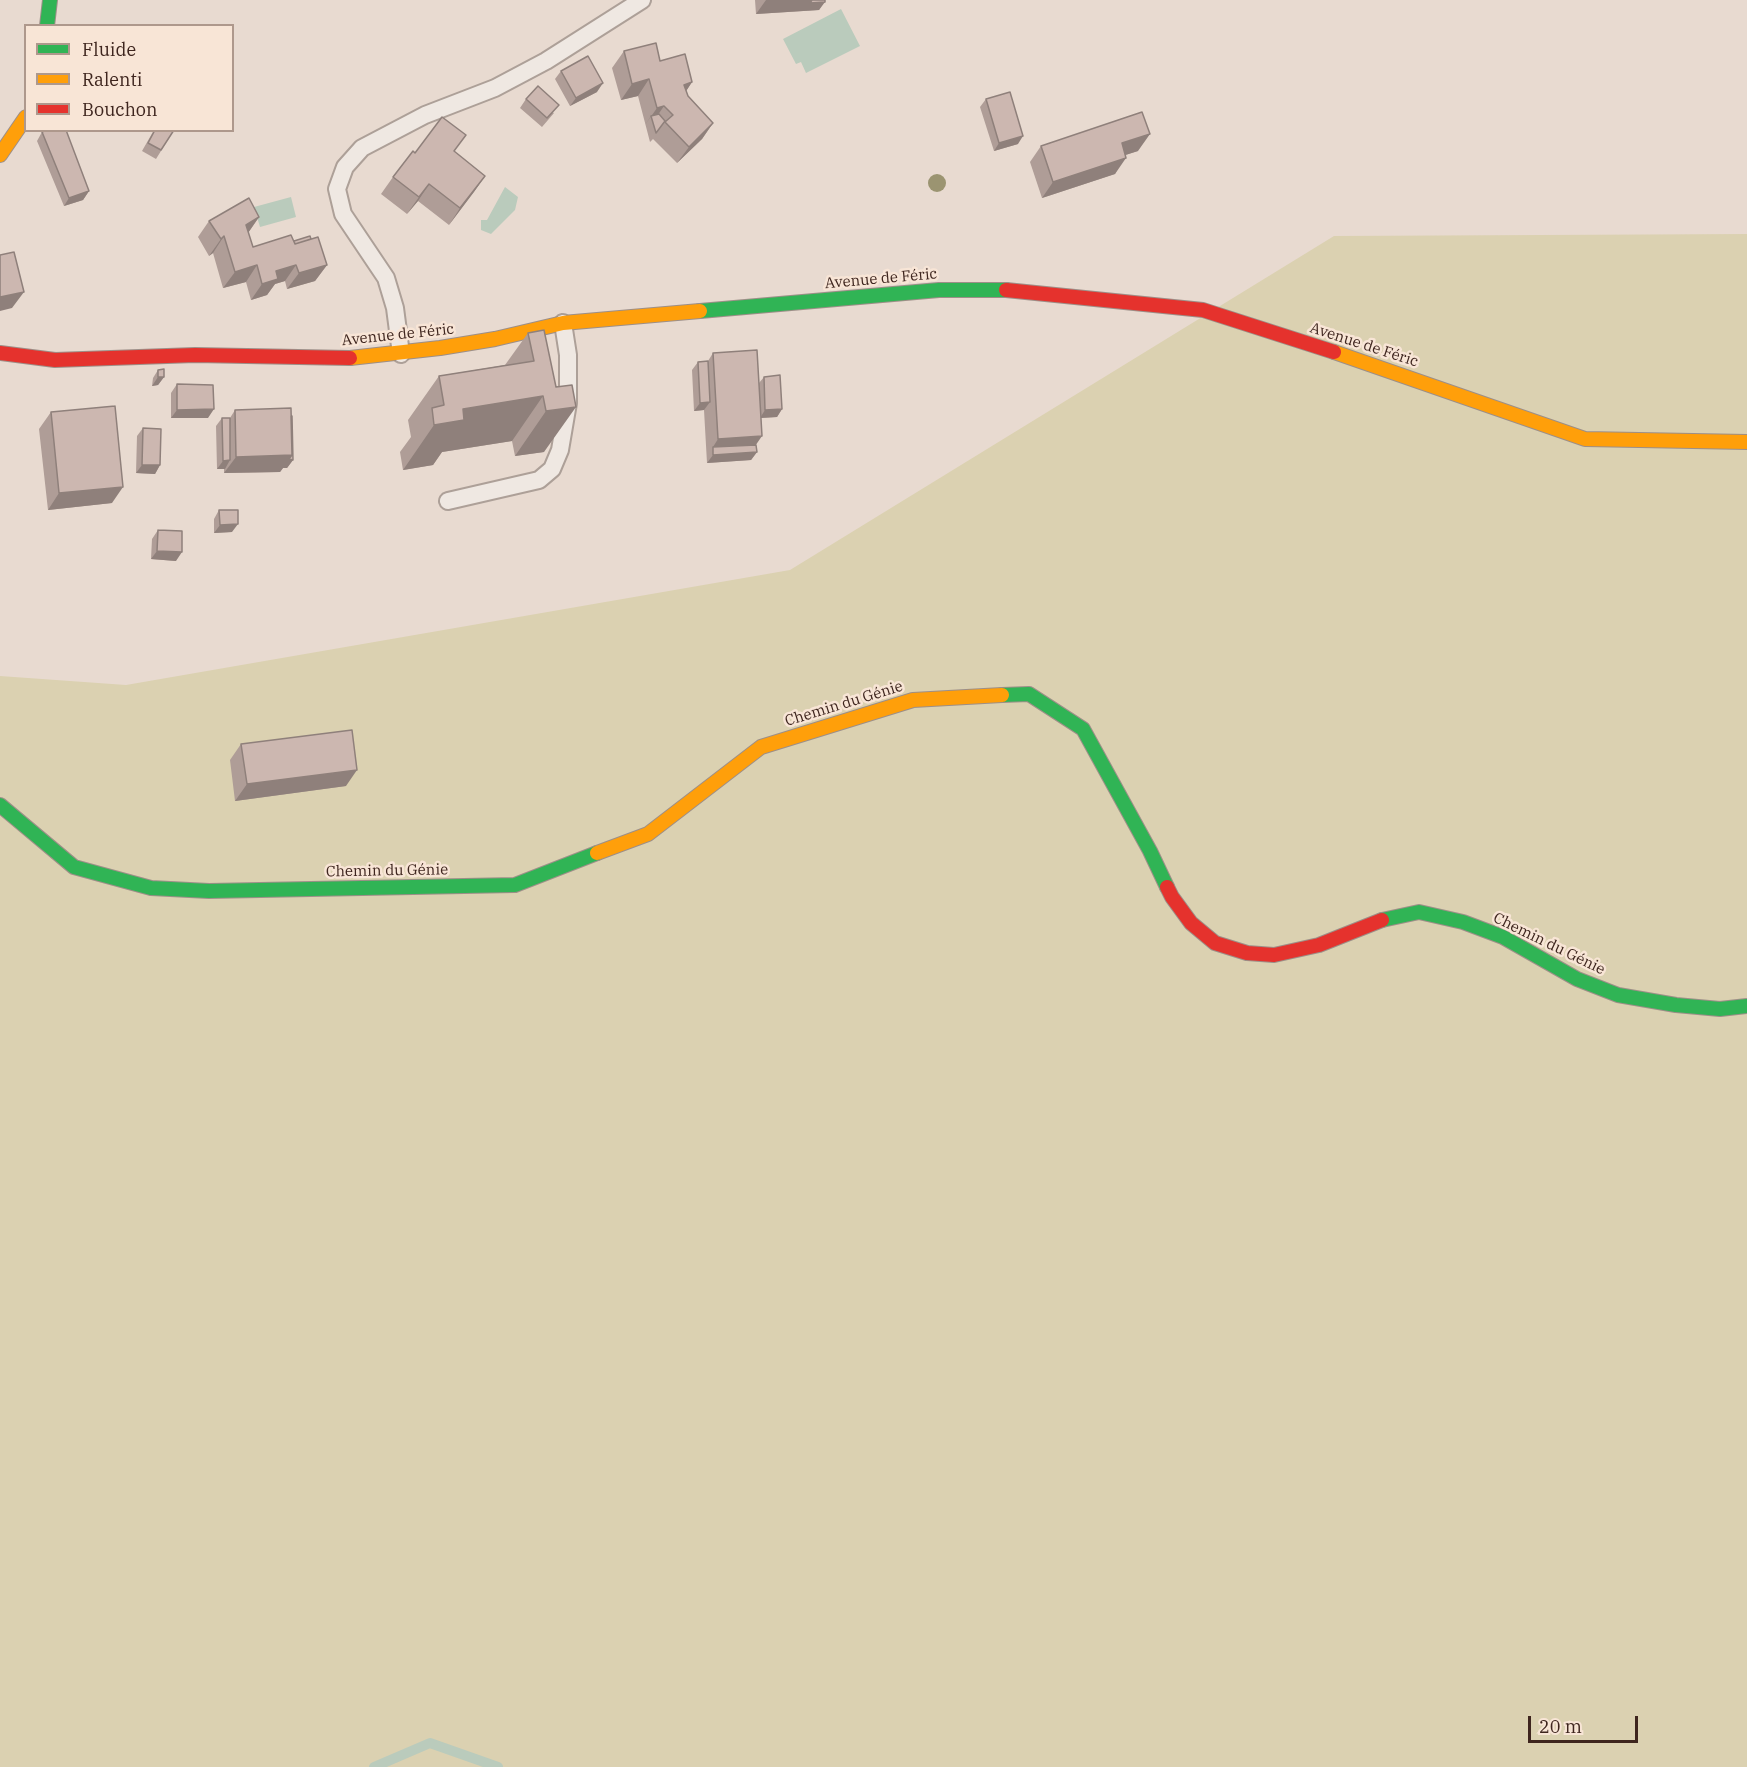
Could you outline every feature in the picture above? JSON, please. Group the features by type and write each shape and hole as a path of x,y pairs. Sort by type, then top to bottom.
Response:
{"street":[{"path":"47,24 50,0"},
{"path":"0,155 24,120"},
{"name":"Avenue de Féric","path":"0,353 55,360 195,356 339,359 401,354 495,339 563,323 939,290 1015,290 1203,310 1366,362 1585,438 1747,442"},
{"name":"Chemin du Génie","path":"0,805 74,867 151,888 209,891 515,885 648,834 761,747 913,700 1029,694 1083,729 1150,851 1172,897 1191,923 1215,943 1246,953 1274,955 1319,945 1387,918 1419,912 1463,922 1503,937 1577,979 1618,995 1676,1005 1720,1009 1747,1006"}],"lane":[{"path":"401,354 395,308 386,278 343,214 337,189 345,167 362,148 425,115 495,88 546,61 642,0"},
{"path":"448,501 539,480 552,469 560,450 568,403 568,355 563,323"}],"shaded area":[{"path":"841,9 860,46 806,73 801,62 796,64 783,39"},
{"path":"505,187 518,197 515,210 491,234 481,230 481,220 487,220"},
{"path":"291,197 296,217 260,227 254,207"},
{"path":"1747,234 1747,1767 0,1767 0,676 126,685 790,570 1334,236"}],"building":[{"path":"812,0 825,0 825,2 810,3"},
{"path":"656,43 660,61 685,54 692,82 684,85 688,96 713,123 689,147 665,122 673,115 664,106 657,108 649,79 632,84 624,51"},
{"path":"588,56 603,83 576,98 561,71"},
{"path":"538,86 559,105 547,118 526,99"},
{"path":"1010,92 1023,136 999,143 986,99"},
{"path":"1142,112 1150,134 1122,143 1126,158 1053,182 1041,146"},
{"path":"659,114 665,121 656,133 651,116"},
{"path":"442,117 466,135 454,151 485,176 460,208 429,184 419,197 393,177 413,151 415,153"},
{"path":"42,132 67,132 89,191 69,198"},
{"path":"154,132 173,132 161,150 148,143"},
{"path":"249,198 259,217 246,225 253,247 291,235 295,244 318,237 327,265 299,273 296,265 276,271 278,279 262,284 257,265 235,272 224,236 221,239 209,221"},
{"path":"310,236 311,239 295,244 294,241"},
{"path":"14,252 24,292 0,297 0,255"},
{"path":"544,330 556,387 572,385 576,407 546,411 543,396 463,409 464,420 434,425 432,408 444,405 439,376 534,361 528,333"},
{"path":"757,350 762,436 718,439 713,353"},
{"path":"708,361 710,402 700,403 698,362"},
{"path":"164,369 164,377 158,377 158,370"},
{"path":"780,375 782,409 765,410 764,377"},
{"path":"177,384 213,385 214,409 177,410"},
{"path":"115,406 123,487 59,493 51,412"},
{"path":"291,408 292,455 236,457 235,410"},
{"path":"291,416 293,460 289,459 292,455"},
{"path":"222,418 230,418 230,460 223,461"},
{"path":"143,428 161,429 160,465 142,465"},
{"path":"756,445 757,452 713,455 713,447"},
{"path":"219,510 238,510 238,524 220,525"},
{"path":"158,530 182,531 182,552 157,551"},
{"path":"352,730 357,770 247,784 241,744"}],"waterway":[{"path":"374,1767 430,1743 498,1767"}],"traffic: fast":[{"path":"47,24 50,0"},
{"path":"700,311 939,290 1006,290"},
{"path":"1002,695 1029,694 1083,729 1150,851 1167,887"},
{"path":"0,805 74,867 151,888 209,891 515,885 597,853"},
{"path":"1382,920 1419,912 1463,922 1503,937 1577,979 1618,995 1676,1005 1720,1009 1747,1006"}],"traffic: slow":[{"path":"0,155 24,120"},
{"path":"350,358 495,339 563,323 700,311"},
{"path":"1334,352 1585,439 1747,442"},
{"path":"597,853 648,834 761,747 913,700 1002,695"}],"traffic: jam":[{"path":"1006,290 1203,310 1334,352"},
{"path":"0,353 55,360 195,355 350,358"},
{"path":"1167,887 1191,923 1215,943 1247,953 1274,955 1319,945 1382,920"}]}
